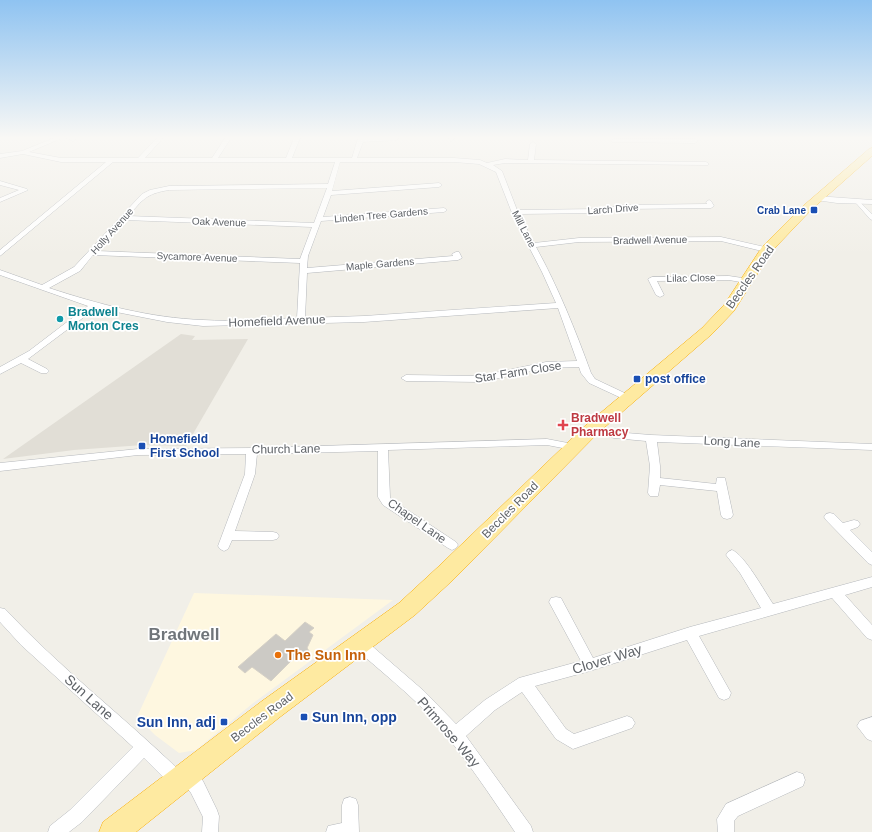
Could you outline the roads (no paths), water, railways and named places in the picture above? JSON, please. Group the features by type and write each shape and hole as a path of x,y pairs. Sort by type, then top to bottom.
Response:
{"highway":[{"name":"Beccles Road","path":"113,832 272,709 407,609 435,584 592,429 630,399 707,331 729,308 766,250 843,177"}],"street":[{"path":"0,254 92,177"},
{"path":"301,320 304,256 333,177"},
{"name":"Mill Lane","path":"501,177 515,212 546,272 586,373 592,381 630,399"},
{"path":"0,183 29,190 0,200"},
{"name":"Holly Avenue","path":"42,288 77,269 146,194 162,188 329,190 439,185"},
{"path":"819,198 837,201 872,202"},
{"path":"858,202 872,218"},
{"name":"Larch Drive","path":"515,212 600,211 624,207 711,206"},
{"name":"Linden Tree Gardens","path":"316,222 444,210"},
{"name":"Oak Avenue","path":"123,218 316,222"},
{"name":"Bradwell Avenue","path":"532,245 579,240 721,239 766,250"},
{"name":"Sycamore Avenue","path":"92,253 303,261"},
{"name":"Maple Gardens","path":"303,271 458,258"},
{"name":"Homefield Avenue","path":"0,272 94,305 191,322 218,323 364,319 560,305"},
{"name":"Lilac Close","path":"660,295 652,279 729,278 746,281"},
{"path":"0,371 22,360 94,305"},
{"path":"22,360 44,371"},
{"name":"Star Farm Close","path":"406,378 480,379 546,365 582,364"},
{"name":"Long Lane","path":"592,429 614,435 651,438 872,447"},
{"path":"651,438 655,466 654,493"},
{"name":"Church Lane","path":"0,467 138,452 547,442 573,447"},
{"name":"Chapel Lane","path":"382,447 384,497 387,502 452,546"},
{"path":"252,450 250,474 226,541 273,536"},
{"path":"654,481 722,484 727,515"},
{"path":"830,517 872,560"},
{"path":"840,528 854,524"},
{"path":"732,555 744,570 770,611"},
{"name":"Clover Way","path":"455,735 490,704 524,684 590,666 690,634 872,582"},
{"path":"834,592 872,634"},
{"path":"556,602 590,666"},
{"name":"Sun Lane","path":"0,613 26,641 144,747 197,787 211,816 210,832"},
{"path":"690,634 724,693"},
{"name":"Primrose Way","path":"360,644 427,703 455,735 486,775 525,832"},
{"path":"524,684 561,734 573,742 627,723"},
{"path":"872,724 866,726 872,734"},
{"path":"56,832 76,816 144,747"},
{"path":"726,832 725,819 732,810 797,780"},
{"path":"334,832 351,831 350,805"}],"place":[{"name":"Crab Lane","path":"814,210"},
{"name":"Bradwell Morton Cres","path":"60,319"},
{"name":"post office","path":"637,379"},
{"name":"Bradwell Pharmacy","path":"563,425"},
{"name":"Homefield First School","path":"142,446"},
{"name":"The Sun Inn","path":"278,655"},
{"name":"Sun Inn, opp","path":"304,717"},
{"name":"Sun Inn, adj","path":"224,722"}],"district":[{"name":"Bradwell","path":"184,634"}]}
